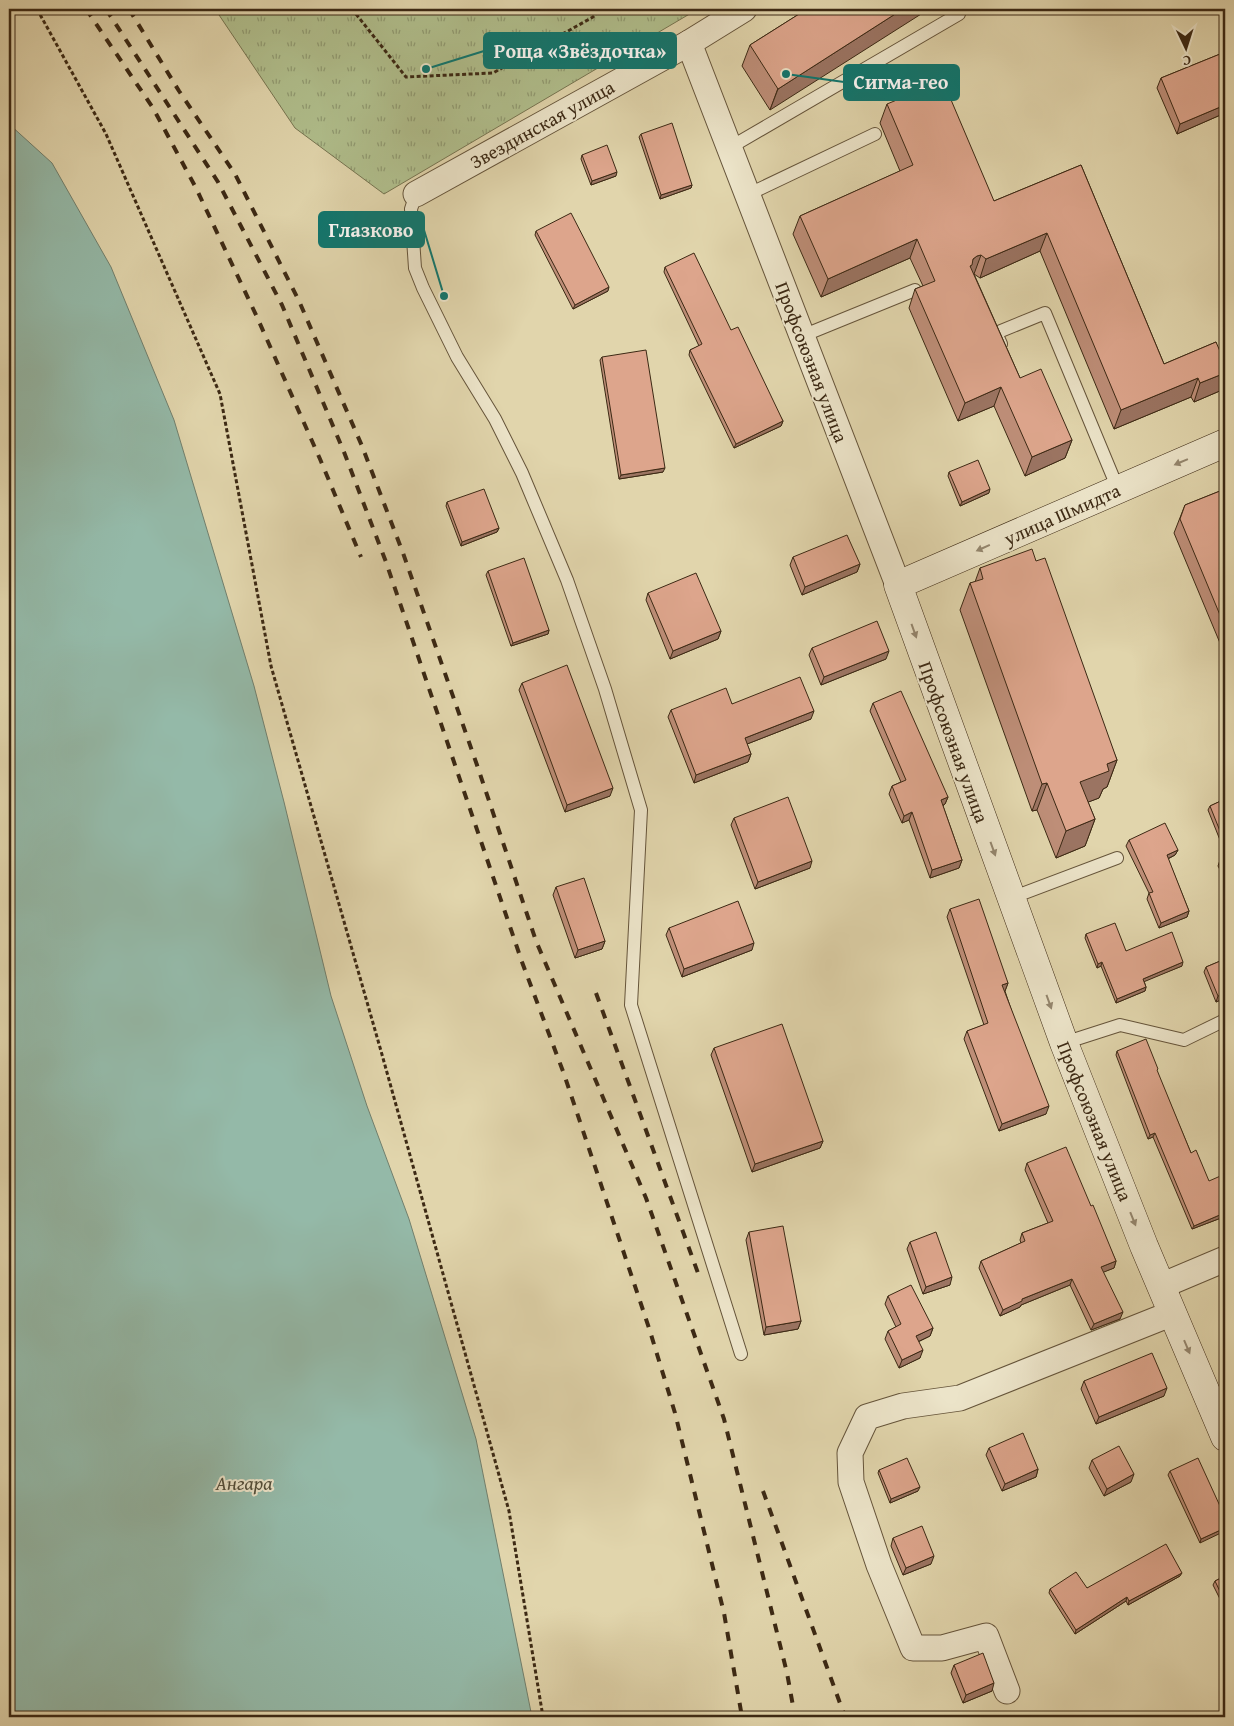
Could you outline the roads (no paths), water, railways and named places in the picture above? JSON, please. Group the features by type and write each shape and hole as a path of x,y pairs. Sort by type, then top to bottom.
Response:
{"street":[{"name":"Звездинская улица","path":"416,194 689,43 744,9"},
{"name":"Профсоюзная улица","path":"689,43 898,585 1064,1043 1161,1286 1225,1438"},
{"name":"улица Шмидта","path":"898,585 1225,443"},
{"path":"1161,1286 1225,1260"},
{"path":"1007,1691 986,1636 942,1648 913,1648 879,1566 851,1482 850,1453 868,1418 903,1406 960,1398 1173,1314"}],"lane":[{"path":"729,148 959,14 955,9"},
{"path":"748,195 875,134"},
{"path":"416,194 411,209 415,268 457,357 495,419 522,473 560,562 605,689 641,810 631,1005 741,1354"},
{"path":"802,336 915,290"},
{"path":"1006,357 994,329 1045,313 1118,489"},
{"path":"1011,898 1117,858"},
{"path":"1064,1043 1120,1025 1184,1040 1225,1020"}],"water":[{"name":"Ангара","path":"9,124 52,163 111,267 174,420 254,686 331,996 367,1106 409,1219 476,1439 532,1717 9,1717"}],"railway":[{"path":"86,9 153,108 196,188 257,317 361,557"},
{"path":"106,9 218,182 282,305 344,452 386,562 522,962 564,1074 649,1328 675,1413 724,1613 742,1717"},
{"path":"129,9 179,91 235,174 299,301 362,446 403,553 536,941 646,1198 724,1419 787,1673 795,1717"},
{"path":"596,993 698,1273"},
{"path":"763,1491 845,1717"}],"place":[{"name":"Роща «Звёздочка»","path":"426,69"},
{"name":"Сигма-гео","path":"786,74"},
{"name":"Глазково","path":"444,296"}]}
